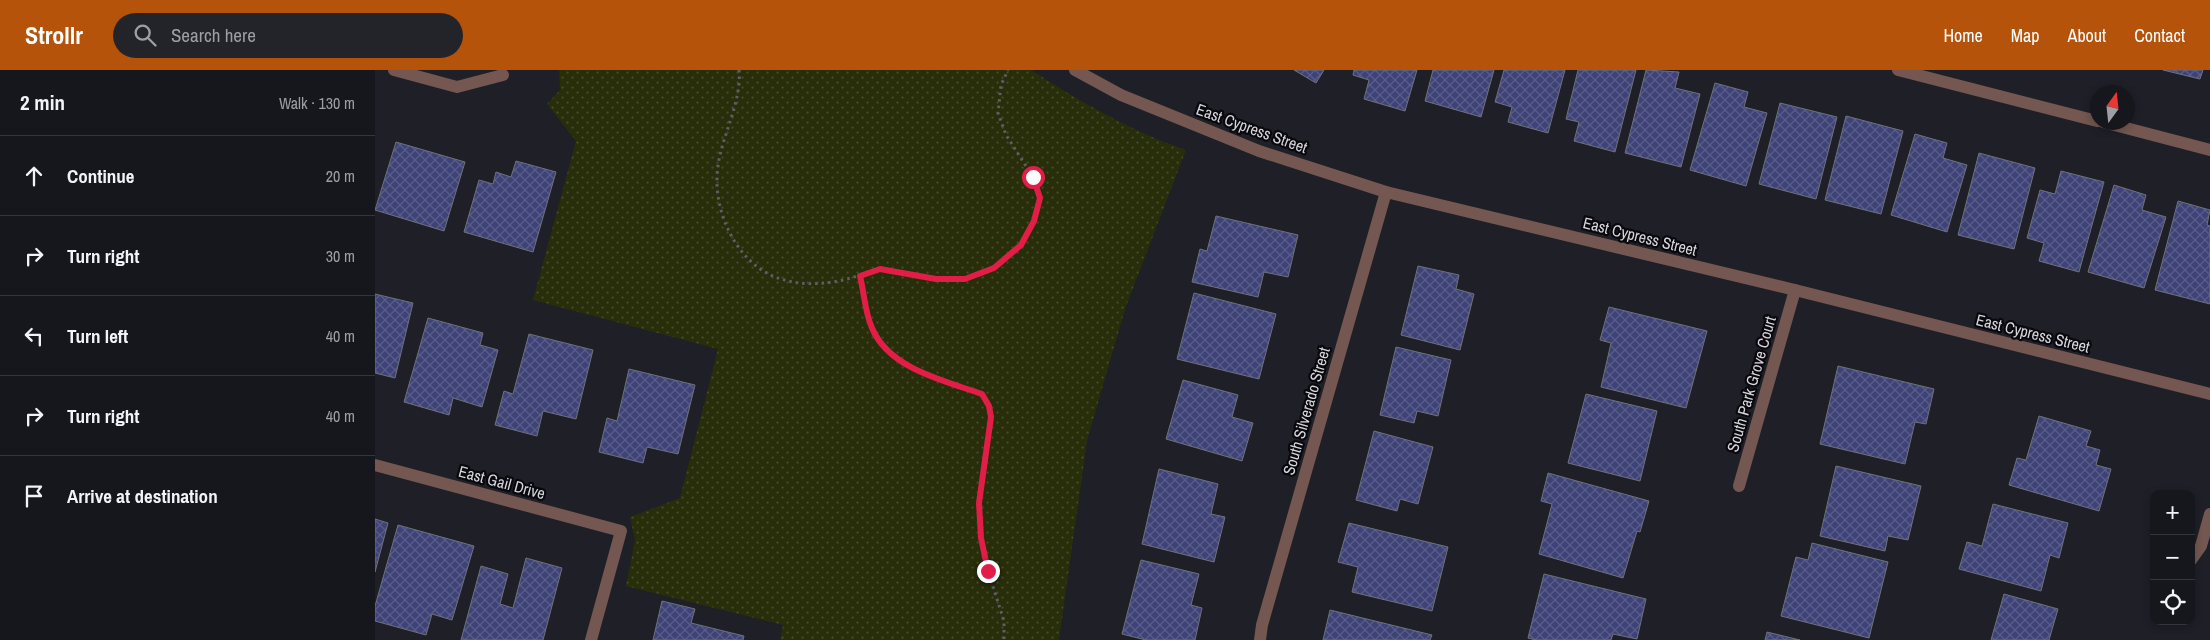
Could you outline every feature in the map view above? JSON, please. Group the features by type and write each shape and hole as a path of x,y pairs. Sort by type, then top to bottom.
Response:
{"street":[{"path":"394,70 457,87 503,75"},
{"name":"East Cypress Street","path":"1075,70 1121,95 1259,150 1386,192 1795,290 2210,394"},
{"path":"1898,70 2090,119"},
{"path":"2134,130 2210,150"},
{"name":"South Silverado Street","path":"1260,640 1262,625 1386,192"},
{"name":"South Park Grove Court","path":"1739,486 1795,290"},
{"name":"East Gail Drive","path":"375,465 621,531 591,640"},
{"path":"2195,554 2201,546 2210,514"}],"path":[{"path":"739,70 737,95 721,152 717,177 718,201 724,223 738,246 758,267 779,279 802,283 843,281 880,269 936,279 965,279 994,268 1021,245 1034,221 1040,198 1033,177 1006,135 998,113 1001,85 1008,70"},
{"path":"860,276 872,329 887,350 910,367 982,394 989,406 991,417 979,503 981,538 988,571 1005,620 1005,640"}],"green space":[{"path":"559,70 1031,70 1125,125 1186,150 1125,309 1087,441 1059,640 780,640 783,625 626,586 635,540 630,517 680,498 718,349 533,300 576,141 547,104 560,90"}],"building":[{"path":"1294,70 1324,70 1316,83"},
{"path":"1354,70 1417,70 1405,111 1364,99 1369,80 1353,75"},
{"path":"1433,70 1494,70 1481,117 1425,101"},
{"path":"1504,70 1565,70 1548,133 1508,122 1512,107 1495,102"},
{"path":"1578,70 1636,70 1615,152 1574,141 1579,122 1566,119"},
{"path":"1646,70 1679,72 1675,88 1700,94 1681,167 1625,153"},
{"path":"2163,70 2203,70 2200,79"},
{"path":"1715,83 1748,92 1744,107 1767,113 1746,186 1690,170"},
{"path":"1780,103 1837,117 1816,199 1759,184"},
{"path":"1846,116 1903,131 1881,214 1825,200"},
{"path":"1915,134 1947,143 1943,158 1967,165 1947,232 1891,215"},
{"path":"396,142 465,162 444,231 375,210"},
{"path":"1979,153 2035,168 2014,249 1958,235"},
{"path":"516,161 556,172 533,252 464,232 479,180 493,184 496,172 511,177"},
{"path":"2061,171 2104,182 2079,272 2039,261 2044,243 2027,238 2040,190 2055,194"},
{"path":"2114,185 2146,195 2142,210 2166,217 2144,288 2088,272"},
{"path":"2178,201 2210,210 2207,225 2210,226 2210,304 2155,290"},
{"path":"1216,216 1298,235 1288,277 1264,272 1258,297 1192,282 1200,249 1207,251"},
{"path":"1418,266 1459,275 1456,289 1474,294 1460,350 1401,335"},
{"path":"1194,293 1276,314 1259,379 1177,359"},
{"path":"375,294 413,303 395,378 375,373"},
{"path":"1609,307 1707,331 1686,408 1601,387 1611,343 1600,340"},
{"path":"428,318 483,333 480,345 498,350 482,407 453,398 449,415 404,402"},
{"path":"529,334 593,350 576,419 543,411 537,436 495,425 504,391 513,394"},
{"path":"1396,347 1451,360 1438,416 1417,411 1414,423 1380,415"},
{"path":"1838,366 1934,389 1926,424 1915,422 1905,464 1820,444"},
{"path":"629,369 695,385 678,454 647,447 643,463 599,452 607,418 617,421"},
{"path":"1183,380 1238,395 1232,417 1253,423 1242,461 1166,439"},
{"path":"1586,394 1657,411 1640,481 1568,463"},
{"path":"2039,416 2091,431 2086,446 2100,450 2096,465 2111,469 2099,511 2009,485 2017,458 2026,460"},
{"path":"1374,431 1433,447 1418,504 1400,499 1397,511 1356,500"},
{"path":"1836,466 1921,486 1908,540 1888,536 1885,551 1820,536"},
{"path":"1159,469 1218,484 1211,514 1225,517 1214,562 1142,544"},
{"path":"1548,473 1649,501 1640,532 1637,531 1623,578 1539,554 1552,504 1541,501"},
{"path":"1993,504 2068,523 2059,558 2050,555 2041,591 1959,569 1967,542 1982,546"},
{"path":"375,519 388,523 375,572"},
{"path":"1349,523 1448,547 1432,611 1352,592 1358,567 1338,562"},
{"path":"398,525 474,546 452,620 432,614 426,635 375,621 375,606"},
{"path":"1812,543 1888,562 1869,638 1781,616 1796,557 1808,560"},
{"path":"526,558 562,568 543,640 461,640 481,566 508,574 500,604 513,608"},
{"path":"1141,560 1199,574 1191,605 1202,608 1195,640 1146,640 1122,634"},
{"path":"1544,574 1646,599 1637,639 1613,634 1611,640 1536,640 1528,638"},
{"path":"2004,594 2058,609 2049,640 1991,640"},
{"path":"662,601 695,609 691,623 744,636 743,640 653,640"},
{"path":"1330,610 1432,635 1430,640 1323,640"},
{"path":"1767,632 1800,640 1765,640"}],"route":[{"path":"988,571 981,538 979,503 991,417 989,406 982,394 910,367 887,350 872,329 860,276 880,269 936,279 965,279 994,268 1021,245 1034,221 1040,198 1033,177"}]}
